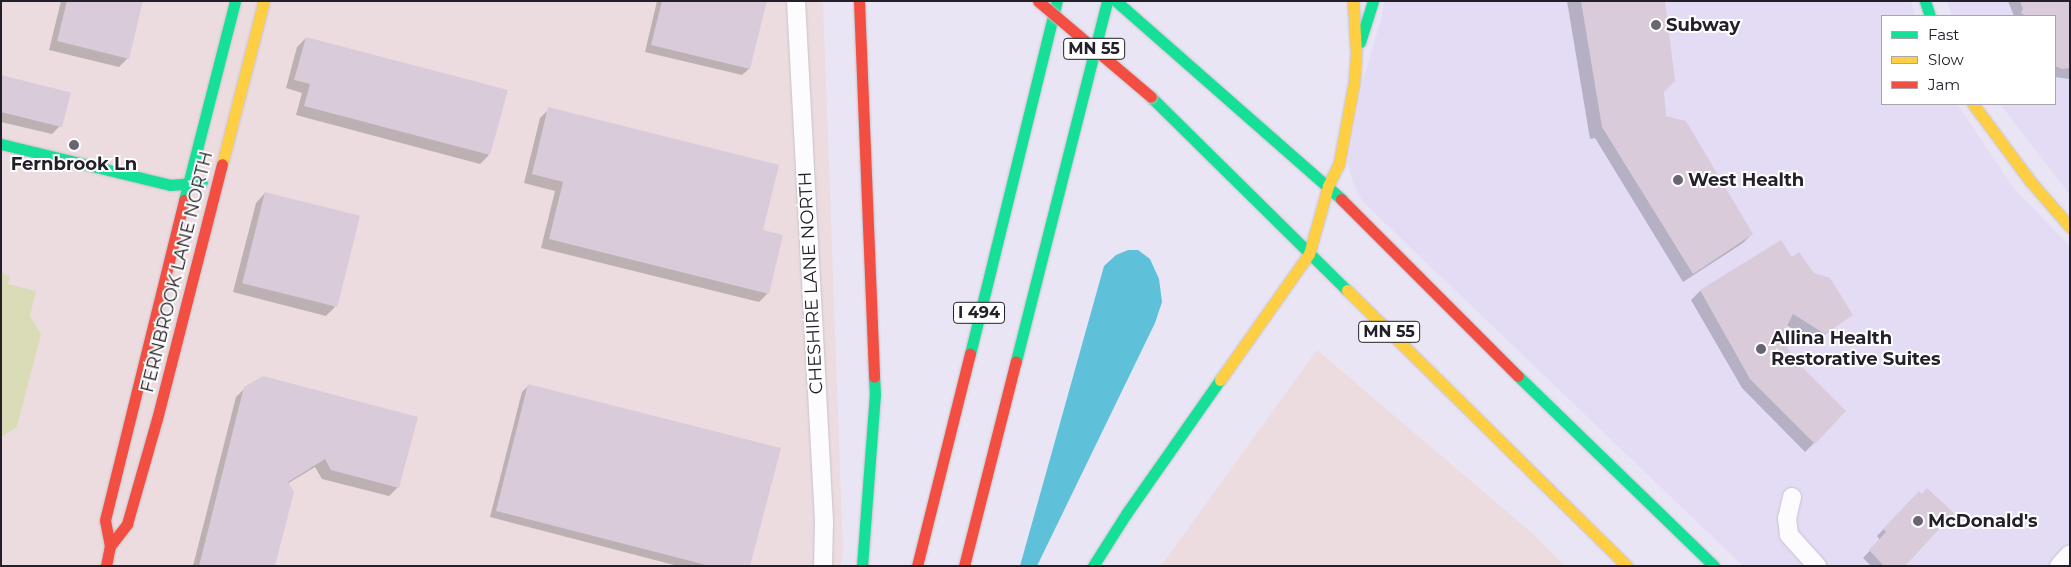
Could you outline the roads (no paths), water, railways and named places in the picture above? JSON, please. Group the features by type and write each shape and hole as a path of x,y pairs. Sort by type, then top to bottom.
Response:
{"main road":[{"name":"FERNBROOK LANE NORTH","path":"106,566 110,546 105,520 187,184 235,1"},
{"name":"FERNBROOK LANE NORTH","path":"110,546 127,524 158,419 264,1"},
{"name":"MN 55","path":"1038,1 1151,97 1627,566"},
{"name":"I 494","path":"917,566 1057,1"},
{"name":"I 494","path":"964,566 1107,1"},
{"name":"MN 55","path":"1116,1 1328,186 1450,310 1714,566"},
{"path":"1093,566 1126,514 1309,254 1328,186 1339,163 1354,83 1356,52 1353,1"},
{"path":"1356,52 1373,1"},
{"path":"1925,1 1930,15"},
{"path":"850,42 859,4"},
{"path":"859,4 875,396 862,566"},
{"path":"1974,105 2030,182 2070,227"},
{"path":"1,144 170,185 219,180"},
{"path":"864,381 875,396"}],"street":[{"name":"CHESHIRE LANE NORTH","path":"796,1 824,522 823,566"},
{"path":"1792,497 1787,518 1789,535 1817,566"},
{"path":"2058,566 2070,554"}],"water":[{"path":"1128,250 1138,250 1150,259 1159,279 1162,302 1155,323 1037,566 1020,566 1104,266 1116,255"}],"place":[{"name":"Subway","path":"1656,25"},
{"name":"Fernbrook Ln","path":"74,145"},
{"name":"West Health","path":"1678,180"},
{"name":"Allina Health Restorative Suites","path":"1761,349"},
{"name":"McDonald's","path":"1918,521"}]}
